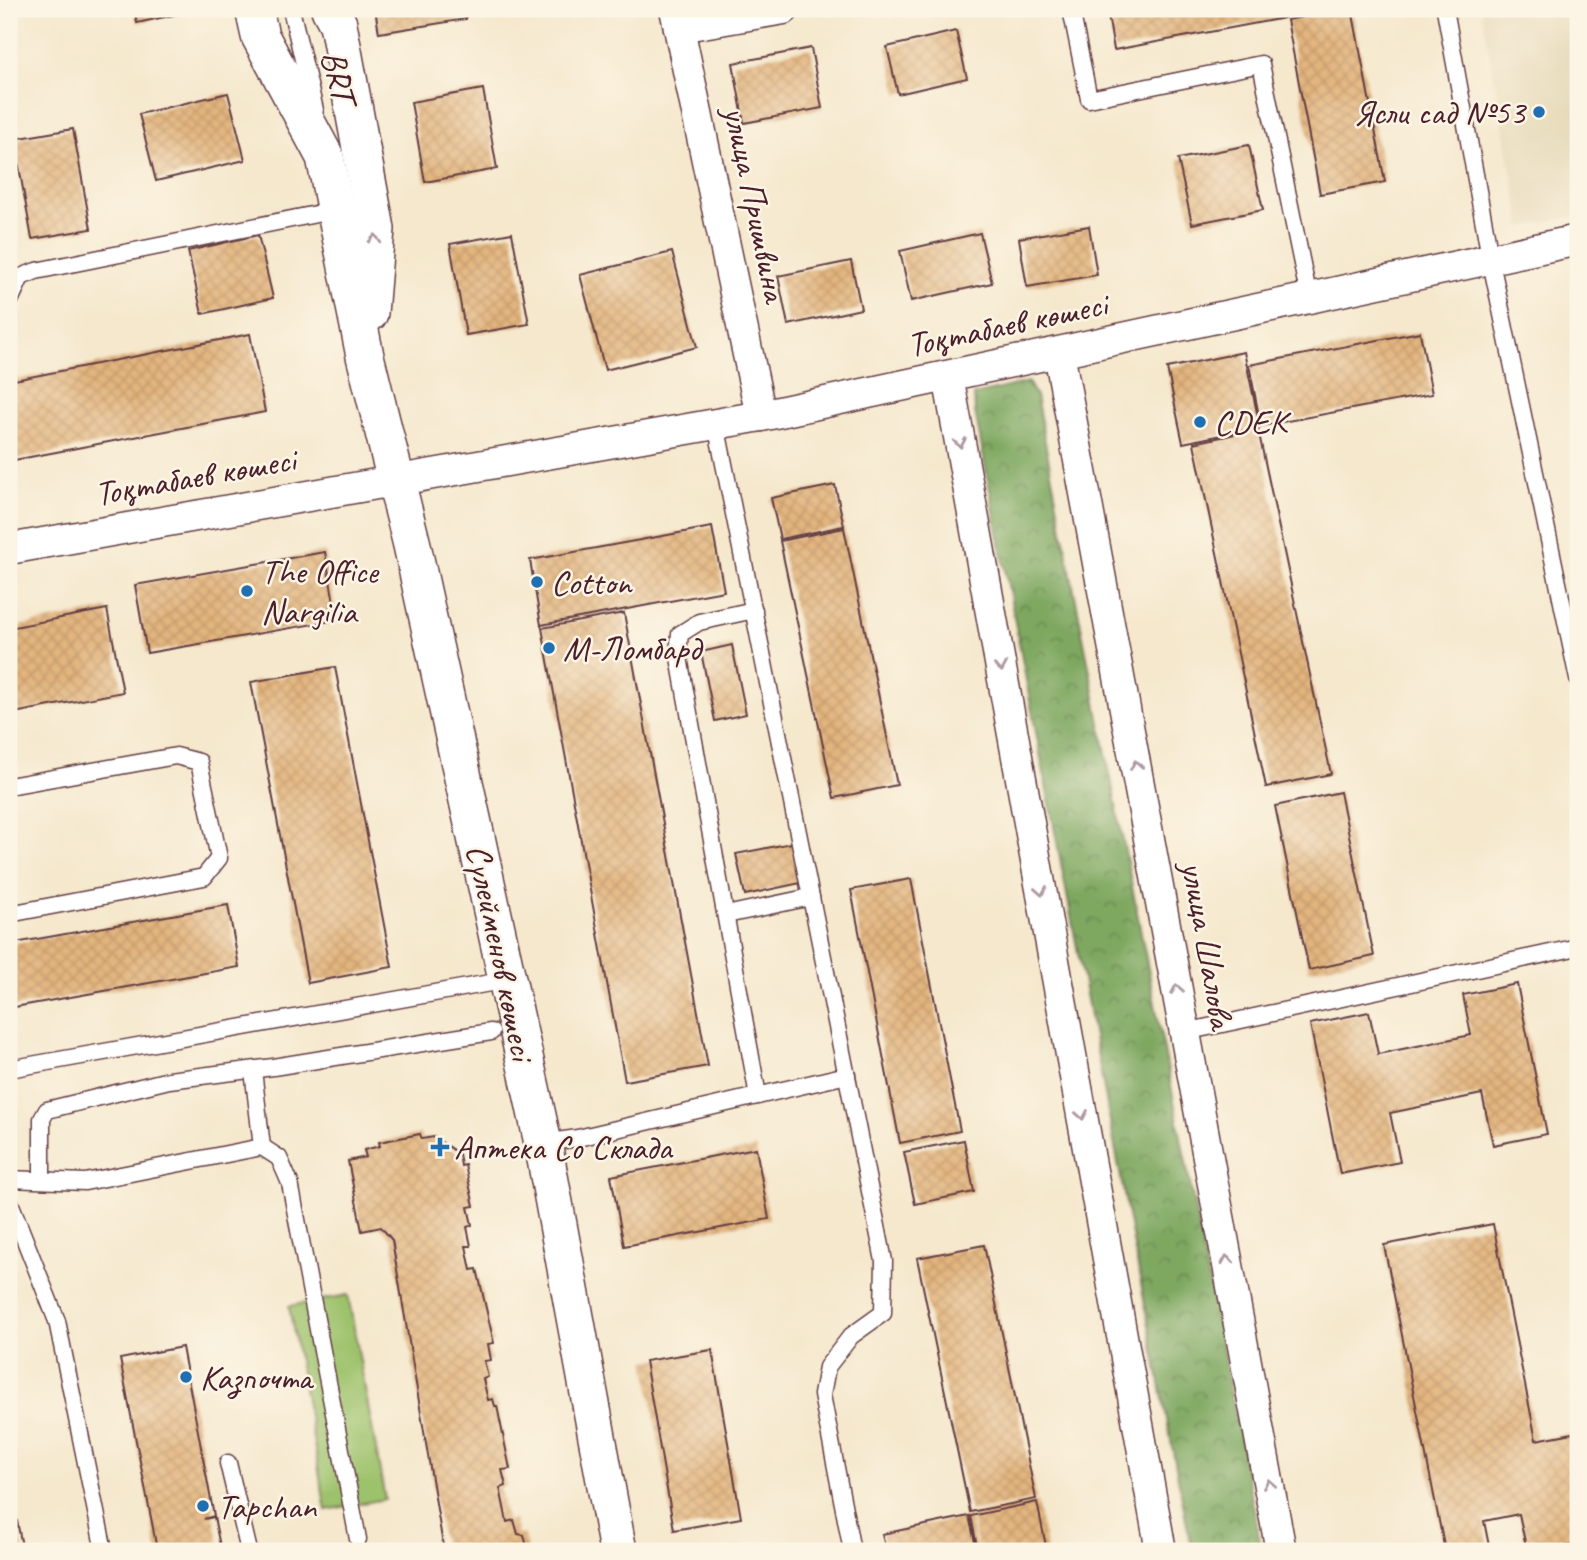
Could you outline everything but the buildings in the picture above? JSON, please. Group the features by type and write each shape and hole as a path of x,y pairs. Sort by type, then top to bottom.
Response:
{"street":[{"name":"Сүлейменов көшесі","path":"254,9 260,36 325,157 365,356 418,572 543,1143 618,1551"},
{"name":"Сүлейменов көшесі","path":"330,9 338,24 376,229 365,356"},
{"path":"677,18 784,9"},
{"name":"улица Пришвина","path":"677,18 761,416"},
{"name":"Тоқтабаев көшесі","path":"9,549 761,416 1578,240"},
{"name":"улица Шалова","path":"1059,353 1281,1551"},
{"path":"948,376 1161,1551"}],"lane":[{"name":"BRT","path":"291,9 325,157"},
{"path":"1071,9 1089,99 1261,64 1310,298"},
{"path":"1445,9 1490,257 1578,679"},
{"path":"9,303 21,277 36,271 336,210"},
{"path":"716,424 884,1261 883,1313 851,1336 827,1367 822,1395 852,1551"},
{"path":"754,610 699,622 680,634 678,652 758,1096"},
{"path":"9,786 176,756 199,762 219,858 204,877 9,914"},
{"path":"726,915 811,897"},
{"path":"1185,1032 1578,947"},
{"path":"9,1069 507,980"},
{"path":"42,1180 42,1119 47,1110 169,1080 253,1070 491,1032"},
{"path":"253,1070 261,1147"},
{"path":"543,1143 578,1138 847,1076"},
{"path":"9,1179 85,1182 261,1147 279,1158 290,1182 358,1539"},
{"path":"9,1200 57,1321 104,1551"},
{"path":"228,1463 249,1551"}],"shaded area":[{"name":"Ясли сад №53","path":"1481,9 1578,9 1578,215 1522,227"}],"green space":[{"path":"1028,382 1036,396 1262,1551 1192,1551 975,412 974,395"},
{"path":"348,1295 385,1499 326,1510 289,1306"}],"place":[{"name":"Ясли сад №53","path":"1539,112"},
{"name":"CDEK","path":"1200,422"},
{"name":"Cotton","path":"537,582"},
{"name":"The Office Nargilia","path":"247,591"},
{"name":"М-Ломбард","path":"549,648"},
{"name":"Аптека Со Склада","path":"440,1147"},
{"name":"Казпочта","path":"186,1377"},
{"name":"Tapchan","path":"203,1506"}]}
